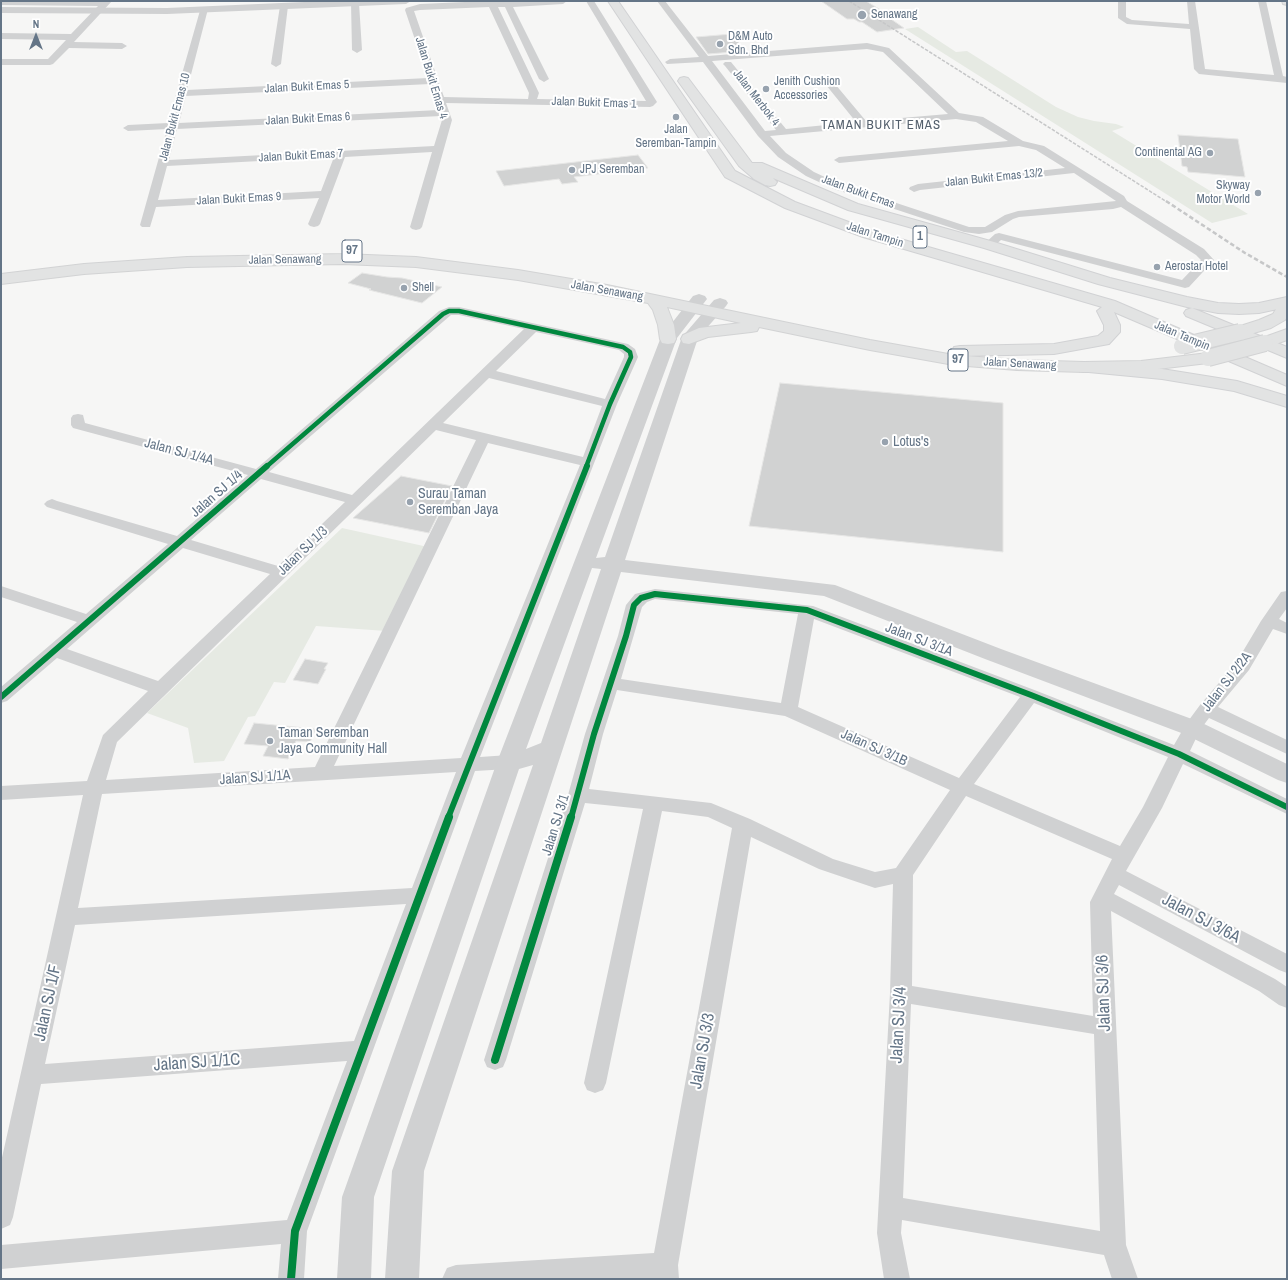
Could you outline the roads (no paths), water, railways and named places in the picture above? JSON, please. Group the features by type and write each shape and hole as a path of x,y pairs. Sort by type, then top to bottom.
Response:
{"main road":[{"name":"Jalan Tampin","path":"630,1 670,62 744,163 759,176 801,197 871,222 1124,298 1287,368"},
{"name":"Jalan Tampin","path":"612,2 730,174 790,205 868,234 1109,304 1287,381"},
{"path":"744,163 762,167 853,207 873,214 994,240 1177,307 1240,332 1287,353"},
{"path":"730,174 750,191 785,211 852,240 1105,311 1123,318 1287,396"},
{"name":"Jalan Senawang","path":"1,265 149,252 257,250 426,253 518,264 716,307 960,351 1075,357 1129,355 1182,346"},
{"name":"Jalan Senawang","path":"1,279 84,269 187,262 343,260 416,262 467,268 654,300 696,303"},
{"path":"1104,281 1187,302 1218,308 1259,308 1287,303"},
{"path":"654,300 661,310 666,325 668,339"},
{"name":"97","path":"1182,346 1240,332 1265,324 1279,317 1287,303"},
{"name":"Jalan Senawang","path":"716,307 770,324 870,346 954,360 1017,365 1084,367 1141,366 1208,358"},
{"path":"960,351 1054,349 1103,340 1112,332 1112,325 1105,311"},
{"path":"689,339 705,332 770,324"},
{"name":"97","path":"1208,358 1265,343 1287,334"},
{"path":"1084,367 1162,374 1230,385 1287,402"}],"street":[{"path":"1,2 104,5 284,6 299,3 406,1"},
{"path":"491,2 508,5 563,1"},
{"name":"Jalan Bukit Emas 1","path":"440,100 650,104 652,102 590,1"},
{"name":"Jalan Bukit Emas","path":"661,1 762,134 782,155 805,170 838,187 968,230 988,230 1009,217 1018,214 1113,206 1122,203"},
{"path":"1122,1 1122,18 1130,22 1195,26"},
{"path":"1191,1 1199,69 1202,72 1283,79 1262,1"},
{"path":"491,2 534,93 532,101"},
{"name":"Jalan Bukit Emas 4","path":"416,227 447,120 409,10 420,7 491,2"},
{"path":"355,3 357,50"},
{"path":"1,10 104,5"},
{"path":"1,62 50,62 104,5"},
{"path":"508,5 544,79"},
{"name":"Jalan Bukit Emas 10","path":"146,225 181,93 210,6"},
{"path":"276,64 284,6"},
{"path":"1,36 74,36"},
{"path":"66,45 122,46"},
{"path":"707,62 868,46 886,50 956,116"},
{"path":"670,62 707,62 728,64 886,50"},
{"name":"Jalan Merbok 4","path":"728,64 783,132"},
{"path":"827,80 864,125"},
{"name":"Jalan Bukit Emas 5","path":"181,93 434,81"},
{"name":"Jalan Bukit Emas 6","path":"128,128 444,113"},
{"path":"762,134 956,116 979,119 1019,142 1040,148 1076,170 1120,198 1122,203 1137,211 1200,252 1208,260 1185,284 994,240"},
{"path":"838,160 1019,142"},
{"name":"Jalan Bukit Emas 7","path":"162,163 439,148"},
{"path":"314,224 341,154"},
{"name":"Jalan Bukit Emas 13/2","path":"914,189 918,186 1076,170"},
{"name":"Jalan Bukit Emas 9","path":"152,204 326,194"},
{"path":"994,240 1016,222 1137,211"},
{"path":"354,1279 358,1197 509,762 668,339 696,303"},
{"path":"402,1279 408,1171 689,339 716,307"},
{"name":"Jalan SJ 1/4","path":"1,697 443,314 449,311 459,311 534,327"},
{"path":"291,1279 295,1231 468,765 610,404 631,357 630,352 623,347 534,327"},
{"name":"Jalan SJ 1/3","path":"94,788 109,739 534,327"},
{"path":"487,373 610,404"},
{"name":"Jalan SJ 1/4A","path":"78,418 78,425 355,500"},
{"path":"434,425 588,463"},
{"path":"322,774 484,437"},
{"path":"52,504 281,572"},
{"path":"584,561 828,590 993,654 1192,728 1287,774"},
{"path":"1,592 89,621"},
{"name":"Jalan SJ 3/1A","path":"641,598 655,594 807,610 1030,695 1179,754 1287,807"},
{"name":"Jalan SJ 2/2A","path":"1192,728 1206,709 1243,666 1269,621 1287,596"},
{"name":"Jalan SJ 3/1","path":"495,1060 578,795 594,734 612,683 634,605 641,598"},
{"path":"789,710 807,610"},
{"path":"1269,621 1287,629"},
{"path":"54,651 161,688"},
{"name":"Jalan SJ 3/1B","path":"612,683 789,710 962,787 1119,865"},
{"path":"578,795 654,805 711,810 826,864 875,880 903,874 962,787 1030,695"},
{"path":"1206,709 1287,748"},
{"name":"Jalan SJ 3/6","path":"1124,1279 1113,1244 1100,902 1119,865 1152,808 1192,728"},
{"path":"509,762 523,760 551,748"},
{"name":"Jalan SJ 1/1A","path":"1,793 509,762"},
{"name":"Jalan SJ 1/F","path":"1,1217 94,788"},
{"path":"595,1084 654,805"},
{"name":"Jalan SJ 3/3","path":"666,1272 743,824"},
{"name":"Jalan SJ 3/6A","path":"1119,865 1287,964"},
{"name":"Jalan SJ 3/4","path":"897,1279 889,1233 901,993 903,874"},
{"path":"66,918 420,895"},
{"path":"1102,897 1267,985 1287,999"},
{"path":"901,993 1105,1027"},
{"name":"Jalan SJ 1/1C","path":"32,1075 362,1050"},
{"path":"890,1207 1113,1244"},
{"path":"1,1257 295,1231"},
{"path":"455,1278 666,1272"}],"railway":[{"path":"849,1 1167,202"},
{"path":"1166,201 1245,253 1287,277"}],"place":[{"name":"Senawang","path":"862,15"},
{"name":"D&M Auto Sdn. Bhd","path":"720,44"},
{"name":"Jenith Cushion Accessories","path":"766,89"},
{"name":"Jalan Seremban-Tampin","path":"676,117"},
{"name":"Continental AG","path":"1210,153"},
{"name":"JPJ Seremban","path":"572,170"},
{"name":"Skyway Motor World","path":"1258,193"},
{"name":"Aerostar Hotel","path":"1157,267"},
{"name":"Shell","path":"404,288"},
{"name":"Lotus's","path":"885,442"},
{"name":"Surau Taman Seremban Jaya","path":"410,502"},
{"name":"Taman Seremban Jaya Community Hall","path":"270,741"}],"district":[{"name":"TAMAN BUKIT EMAS","path":"881,126"}]}
